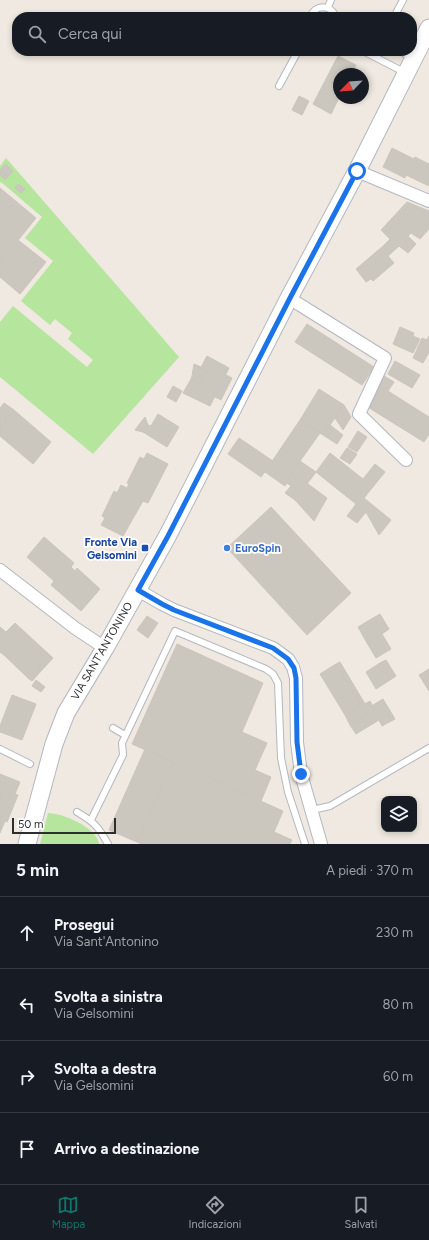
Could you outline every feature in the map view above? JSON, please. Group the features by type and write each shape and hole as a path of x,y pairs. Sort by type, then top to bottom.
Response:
{"main road":[{"name":"VIA SANT'ANTONINO","path":"417,42 429,28"},
{"name":"VIA SANT'ANTONINO","path":"27,844 54,744 63,719 168,536 357,171 406,73 407,56"}],"street":[{"path":"357,171 429,201"},
{"path":"290,298 385,358 359,414 406,460"},
{"path":"0,570 74,628 105,648"},
{"path":"138,590 174,610 273,648 288,659 294,668 296,678 298,748 301,774 321,844"}],"lane":[{"path":"328,7 331,0"},
{"path":"397,12 403,0"},
{"path":"313,12 318,8 328,7 334,12"},
{"path":"279,86 295,56"},
{"path":"373,56 406,73"},
{"path":"91,820 123,755 122,743 175,631 266,669 273,674 278,683 281,758 288,792 305,844"},
{"path":"113,728 126,735"},
{"path":"312,810 330,806 429,748"},
{"path":"0,749 30,764"},
{"path":"77,812 91,820 101,831 108,844"}],"green space":[{"path":"6,158 179,357 93,454 0,377 0,322 13,306 87,367 93,360 68,339 72,333 55,319 50,325 21,301 53,261 25,238 42,217 1,182 0,183 0,166"},
{"path":"48,813 78,822 93,832 99,844 40,844"}],"building":[{"path":"338,56 356,65 354,68 333,68 333,83 326,79"},
{"path":"326,79 333,83 333,104 336,104 331,114 313,104"},
{"path":"299,96 309,101 302,115 292,110"},
{"path":"392,148 414,159 415,157 429,164 429,186 406,175 405,178 383,167"},
{"path":"6,164 13,171 5,180 0,175 0,170"},
{"path":"18,184 25,189 21,193 15,188"},
{"path":"0,188 36,218 0,263"},
{"path":"407,202 429,211 429,229 420,239 411,233 408,236 416,244 408,253 399,246 388,256 394,263 373,281 371,279 366,282 356,269 390,239 381,230"},
{"path":"18,240 46,262 20,294 0,277 0,263"},
{"path":"307,324 374,367 362,385 295,342"},
{"path":"400,327 414,333 413,336 420,339 413,353 393,344"},
{"path":"429,336 429,352 423,363 413,358 422,338 427,340"},
{"path":"207,356 229,368 210,406 183,393 191,379 200,384 206,371 200,369"},
{"path":"395,361 420,375 412,388 388,374"},
{"path":"194,364 201,367 200,369 206,371 200,384 191,379"},
{"path":"226,375 232,378 221,400 215,397"},
{"path":"384,376 394,382 388,391 429,417 429,434 424,442 366,406"},
{"path":"173,386 182,391 176,402 167,397"},
{"path":"319,389 344,405 323,435 300,420"},
{"path":"4,403 14,410 0,427 0,408"},
{"path":"344,405 351,417 343,430 335,418"},
{"path":"14,410 51,442 33,464 0,436 0,427"},
{"path":"158,414 179,427 167,447 143,432 148,425 151,426"},
{"path":"145,417 148,425 143,432 135,430"},
{"path":"300,420 320,433 300,461 281,448"},
{"path":"330,425 343,435 337,444 323,435"},
{"path":"358,431 367,437 357,452 348,447"},
{"path":"239,438 273,461 261,477 228,454"},
{"path":"281,448 300,461 285,486 265,472"},
{"path":"347,448 357,454 350,464 340,458"},
{"path":"147,453 168,464 148,503 143,501 123,536 101,525 105,518 102,516 114,491 117,493 121,485 127,488 129,484 127,483 140,457 144,459"},
{"path":"330,453 363,479 375,464 385,472 364,498 391,520 379,535 366,512 316,472"},
{"path":"300,461 316,472 295,500 285,493 291,486 287,483"},
{"path":"308,484 327,498 314,521 295,500"},
{"path":"356,504 366,512 357,523 347,516"},
{"path":"271,507 351,593 307,635 227,548"},
{"path":"44,537 74,563 71,567 75,571 77,568 100,589 81,611 51,585 54,581 27,557"},
{"path":"380,614 389,629 382,634 373,618"},
{"path":"147,616 158,623 148,638 137,630"},
{"path":"373,618 382,634 367,643 358,627"},
{"path":"15,623 53,658 32,681 29,679 47,659 22,637 5,656 0,652 0,627 6,632"},
{"path":"382,634 391,649 376,658 367,643"},
{"path":"22,637 47,659 29,679 5,656"},
{"path":"177,644 263,683 242,732 267,743 255,770 271,777 261,801 132,744"},
{"path":"386,660 396,676 390,680 380,663"},
{"path":"340,662 365,704 361,706 336,664"},
{"path":"380,663 390,680 376,689 366,672"},
{"path":"336,664 361,706 345,715 320,674"},
{"path":"429,669 429,691 419,675"},
{"path":"36,680 45,687 41,692 32,686"},
{"path":"12,695 36,704 22,740 0,732 0,726"},
{"path":"383,699 395,719 382,726 379,720 356,734 350,725 375,710 373,705"},
{"path":"370,701 375,710 350,725 345,715"},
{"path":"145,749 173,762 137,842 109,830"},
{"path":"173,762 283,811 274,832 292,840 290,844 141,844 137,842"},
{"path":"0,774 20,782 15,794 18,795 7,822 5,821 0,833 0,819 13,787 0,782"},
{"path":"0,782 13,787 0,819"}],"place":[{"name":"Fronte Via Gelsomini","path":"145,548"},
{"name":"EuroSpin","path":"227,548"}],"route":[{"path":"301,774 297,742 296,678 294,668 288,659 273,648 174,610 138,590 168,536 357,171"}]}
